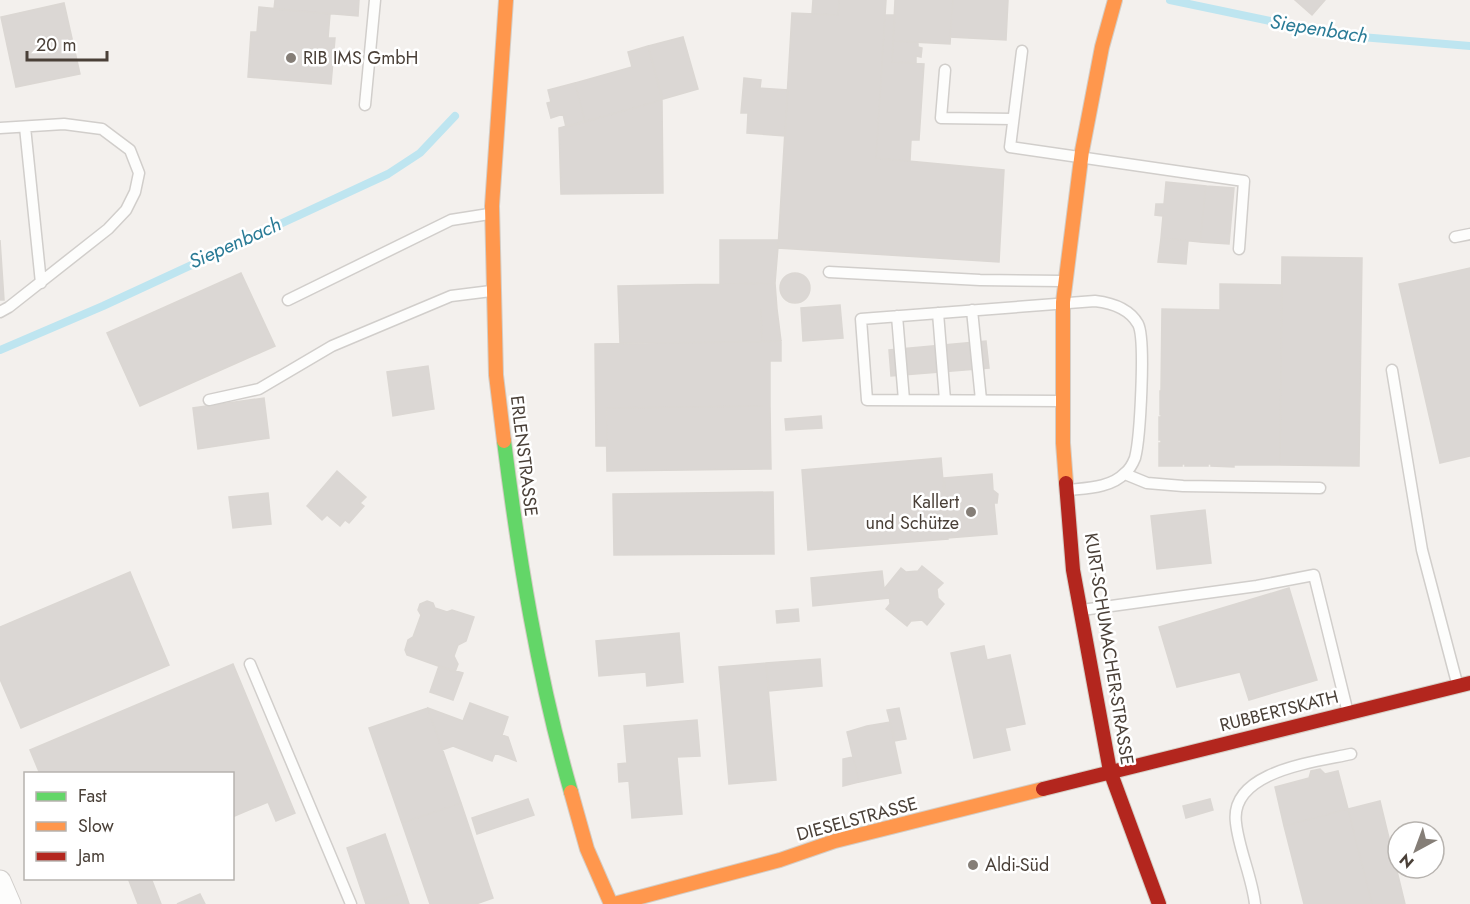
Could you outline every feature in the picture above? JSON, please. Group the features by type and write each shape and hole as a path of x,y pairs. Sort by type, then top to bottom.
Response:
{"street":[{"name":"ERLENSTRASSE","path":"506,0 492,214 496,375 518,550 553,729 587,849 612,904"},
{"name":"KURT-SCHUMACHER-STRASSE","path":"1115,0 1102,47 1082,156 1063,302 1063,443 1073,570 1110,771 1159,904"},
{"name":"RUBBERTSKATH","path":"1110,771 1464,685"},
{"name":"DIESELSTRASSE","path":"612,904 780,860 835,841 1052,788 1110,771"},
{"path":"0,881 10,904"}],"lane":[{"path":"365,105 375,0"},
{"path":"1022,51 1010,147 1244,181 1239,249"},
{"path":"945,70 941,118 1013,119"},
{"path":"0,128 64,124 102,129 130,150 139,173 135,192 126,210 108,229 0,312"},
{"path":"25,127 41,282"},
{"path":"288,300 451,220 492,214"},
{"path":"1455,237 1470,234"},
{"path":"829,272 980,280 1066,281"},
{"path":"209,400 259,389 332,346 451,296 494,290"},
{"path":"1064,401 867,400 861,320 1063,302 1112,303 1128,312 1138,325 1142,340 1139,431 1134,460 1125,474 1114,482 1067,490"},
{"path":"972,310 981,400"},
{"path":"938,313 945,400"},
{"path":"897,316 904,400"},
{"name":"RUBBERTSKATH","path":"1392,370 1422,549 1464,685"},
{"path":"1125,474 1146,483 1183,486 1320,488"},
{"path":"1080,610 1257,586 1314,575 1348,713"},
{"path":"250,664 351,904"},
{"path":"1255,904 1235,822 1236,808 1242,795 1254,782 1279,771 1351,754"}],"building":[{"path":"275,0 359,0 358,16 274,9"},
{"path":"813,0 839,0 838,15 812,14"},
{"path":"839,0 886,0 876,158 1004,170 999,262 778,248 792,13 838,15"},
{"path":"895,0 953,0 950,44 893,41"},
{"path":"953,0 1008,0 1006,40 950,37"},
{"path":"1295,0 1325,0 1312,15"},
{"path":"64,3 80,74 16,87 1,17"},
{"name":"RIB IMS GmbH","path":"259,7 330,14 328,38 335,38 331,84 248,77 251,32 257,32"},
{"path":"885,15 895,15 892,62 924,64 919,140 911,140 910,161 876,158"},
{"path":"683,37 698,89 663,99 648,46"},
{"path":"893,41 918,42 918,47 922,48 921,57 916,56 916,63 892,62"},
{"path":"648,46 662,100 585,122 575,83 632,67 628,52"},
{"path":"744,78 761,80 760,88 788,90 785,136 747,133 748,113 741,113"},
{"path":"575,83 585,122 566,127 563,114 551,118 547,103 551,102 548,90"},
{"path":"662,100 663,193 561,194 559,128"},
{"path":"1166,182 1206,186 1200,242 1161,238 1163,216 1155,215 1156,204 1164,204"},
{"path":"1206,186 1234,188 1229,244 1200,242"},
{"path":"1161,238 1188,241 1186,264 1158,262"},
{"path":"0,240 4,300 0,300"},
{"path":"720,240 779,240 778,247 745,247 745,284 720,284"},
{"path":"745,247 778,247 775,283 745,284"},
{"path":"1282,257 1362,258 1359,466 1280,465"},
{"path":"1470,268 1470,456 1440,463 1399,284"},
{"path":"241,273 275,346 140,406 107,333"},
{"path":"795,273 806,277 810,288 806,299 795,303 784,299 780,288 784,277"},
{"path":"775,283 777,309 761,309 762,342 620,343 618,286"},
{"path":"1220,284 1282,285 1280,465 1234,465 1234,467 1211,466 1211,464 1185,466 1182,464 1182,466 1159,466 1162,309 1220,310"},
{"path":"840,305 843,338 803,341 801,308"},
{"path":"761,309 777,309 781,341 762,342"},
{"path":"781,341 781,361 770,361 770,406 606,408 606,446 596,446 595,344"},
{"path":"986,341 989,368 891,376 889,350"},
{"path":"428,366 434,409 393,416 387,372"},
{"path":"264,398 269,438 198,449 193,408"},
{"path":"770,406 771,469 607,471 606,408"},
{"path":"821,416 822,428 786,430 785,419"},
{"path":"941,458 948,539 808,550 802,470"},
{"path":"337,471 366,497 360,503 364,506 349,523 345,520 340,526 327,515 322,520 307,506"},
{"path":"992,474 993,490 998,494 997,503 994,503 997,534 948,538 944,478"},
{"path":"773,492 774,554 614,555 613,494"},
{"path":"268,493 271,524 233,528 229,497"},
{"path":"1205,510 1211,563 1157,569 1151,516"},
{"path":"922,566 943,583 937,589 938,598 944,604 927,625 922,620 911,621 907,626 886,609 890,604 889,592 884,589 901,568 906,572 918,571"},
{"path":"882,571 884,588 889,592 889,598 813,606 811,578"},
{"path":"130,572 169,665 21,728 0,679 0,627"},
{"path":"1289,588 1317,680 1249,700 1240,672 1177,687 1159,627"},
{"path":"427,601 433,603 435,608 447,612 452,610 474,617 466,641 458,645 454,656 458,664 455,672 407,655 405,650 408,640 413,637 421,615 418,610 420,604"},
{"path":"798,609 799,621 777,623 776,611"},
{"path":"679,633 683,682 647,686 646,672 599,676 596,641"},
{"path":"984,646 987,660 1010,655 1025,724 1005,728 1010,750 974,758 951,653"},
{"path":"820,659 822,686 769,691 766,663"},
{"path":"766,663 776,780 729,784 719,667"},
{"path":"233,664 295,813 276,821 268,802 234,816 234,772 39,772 30,750"},
{"path":"439,666 463,673 453,700 430,692"},
{"path":"470,703 508,717 502,735 508,737 516,761 495,753 492,761 453,746 442,750 428,708 463,721"},
{"path":"428,708 461,803 402,823 369,728"},
{"path":"899,708 906,739 895,741 887,710"},
{"path":"697,720 700,756 677,757 682,814 632,818 629,781 619,782 618,764 627,763 624,726"},
{"path":"890,722 901,773 859,782 847,732"},
{"path":"853,757 859,782 843,786 843,759"},
{"path":"1320,769 1325,774 1338,771 1348,809 1284,826 1275,787 1309,778 1311,771"},
{"path":"528,799 534,815 477,834 472,818"},
{"path":"1210,799 1213,810 1186,818 1183,806"},
{"path":"1380,801 1386,826 1386,880 1399,880 1405,904 1372,904 1348,809"},
{"path":"461,803 493,898 476,904 430,904 402,823"},
{"path":"1348,809 1372,904 1304,904 1284,826"},
{"path":"385,834 405,892 366,904 347,848"},
{"path":"129,880 152,880 161,904 138,904"},
{"path":"405,892 409,904 369,904"},
{"path":"200,894 205,904 177,904"}],"waterway":[{"name":"Siepenbach","path":"1170,0 1337,35 1470,46"},
{"name":"Siepenbach","path":"0,350 103,306 388,174 420,153 455,116"}],"traffic: fast":[{"path":"504,441 516,530 539,662 571,792"}],"traffic: slow":[{"path":"504,441 496,375 492,206 506,0"},
{"path":"1066,483 1063,443 1063,302 1082,151 1102,47 1115,0"},
{"path":"614,904 780,860 835,841 1043,789"},
{"path":"571,792 587,849 611,904"}],"traffic: jam":[{"path":"1066,483 1073,570 1110,771 1159,904"},
{"path":"1043,789 1470,683"}],"place":[{"name":"RIB IMS GmbH","path":"291,58"},
{"name":"Kallert und Schütze","path":"971,512"},
{"name":"Aldi-Süd","path":"973,865"}]}
